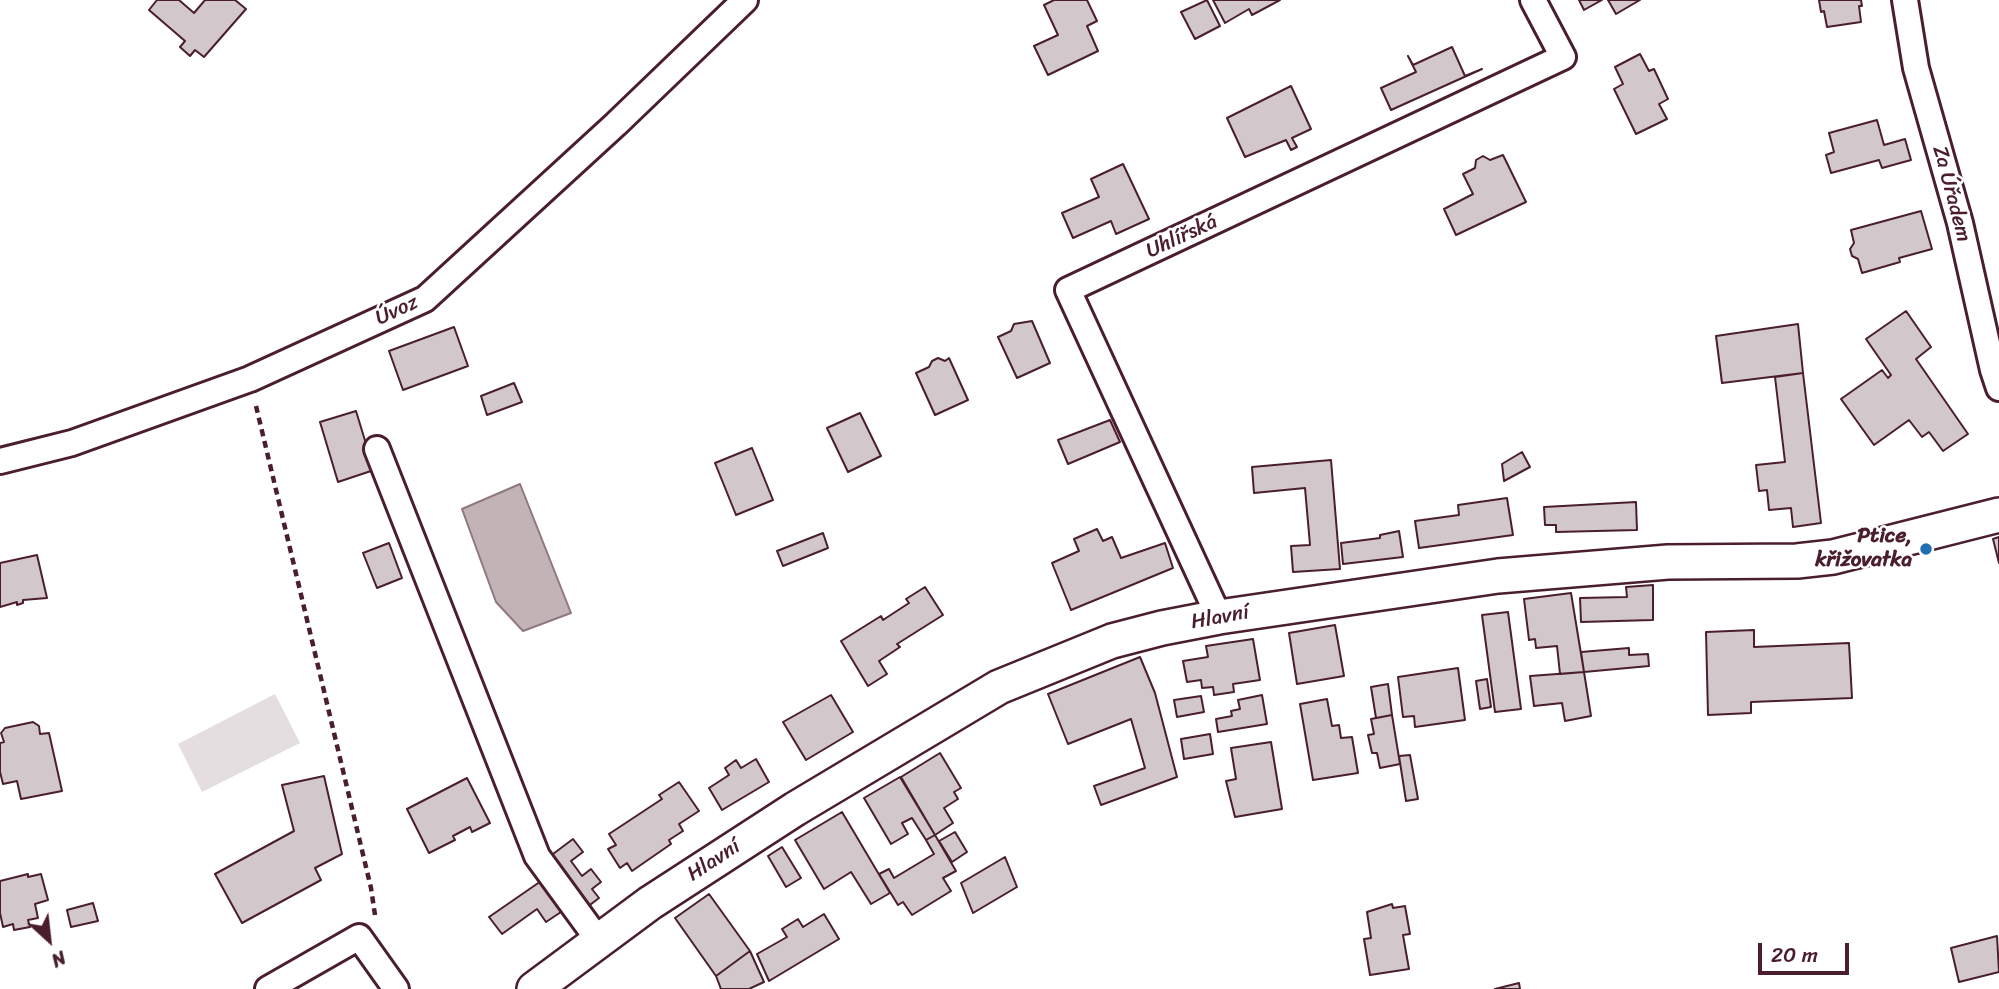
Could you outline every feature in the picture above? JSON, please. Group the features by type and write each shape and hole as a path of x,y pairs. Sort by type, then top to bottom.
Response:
{"main road":[{"name":"Hlavní","path":"534,989 650,903 795,809 999,687 1112,641 1219,617 1498,576 1668,562 1797,561 1833,557 1999,515"}],"street":[{"name":"Úvoz","path":"0,461 72,443 250,379 425,299 616,124 745,0"},
{"name":"Uhlířská","path":"1219,617 1068,290 1563,57 1533,0"},
{"name":"Za Úřadem","path":"1905,0 1916,68 1960,223 1999,388"},
{"path":"377,449 537,856 599,941"},
{"path":"268,989 359,937 396,989"}],"path":[{"path":"250,379 371,888 376,924"}],"shaded area":[{"path":"520,484 571,613 523,631 496,602 462,509"},
{"path":"275,694 300,743 202,792 178,744"}],"building":[{"path":"157,0 179,0 194,13 205,0 235,0 246,9 204,57 195,50 190,56 180,47 185,41 149,10"},
{"path":"1054,0 1087,0 1097,21 1087,26 1098,51 1048,75 1034,46 1058,35 1044,5"},
{"path":"1207,0 1220,26 1195,39 1181,12"},
{"path":"1213,0 1280,0 1252,15 1249,9 1225,23"},
{"path":"1579,0 1602,0 1584,10"},
{"path":"1608,0 1640,0 1616,14"},
{"path":"1819,0 1861,0 1861,22 1827,27"},
{"path":"1452,47 1465,76 1482,69 1391,110 1381,88 1416,72 1408,56 1413,65"},
{"path":"1640,54 1649,71 1654,69 1668,99 1659,104 1667,119 1636,134 1614,89 1623,84 1615,67"},
{"path":"1291,86 1311,129 1292,138 1297,147 1291,150 1286,140 1245,157 1227,118"},
{"path":"1877,120 1884,145 1905,139 1911,160 1882,168 1879,160 1831,173 1826,155 1834,152 1829,133"},
{"path":"1503,155 1526,202 1456,235 1444,209 1473,194 1463,174 1475,168 1476,160 1483,156 1490,160"},
{"path":"1123,164 1149,219 1116,234 1111,221 1073,238 1062,213 1099,197 1091,179"},
{"path":"1921,211 1932,249 1899,258 1900,262 1862,273 1858,259 1852,256 1850,249 1854,243 1851,230"},
{"path":"1906,311 1931,347 1916,359 1968,434 1943,451 1929,432 1922,437 1909,420 1874,445 1841,399 1882,370 1888,378 1891,375 1866,339"},
{"path":"1032,321 1050,363 1017,378 998,337 1011,331 1014,324"},
{"path":"1798,324 1803,373 1722,383 1716,336"},
{"path":"454,327 468,366 403,390 389,351"},
{"path":"938,358 945,361 949,358 968,400 935,415 916,373 929,367 932,361"},
{"path":"1803,373 1821,523 1793,527 1791,508 1769,510 1767,490 1759,491 1756,465 1785,462 1775,377"},
{"path":"514,383 522,402 487,415 481,396"},
{"path":"356,411 374,470 338,482 320,422"},
{"path":"860,413 881,456 848,472 827,428"},
{"path":"1110,420 1120,442 1068,464 1058,440"},
{"path":"752,448 773,500 736,515 715,463"},
{"path":"1522,452 1530,467 1504,481 1502,464"},
{"path":"1331,460 1340,569 1293,572 1291,546 1310,545 1305,488 1254,493 1252,467"},
{"path":"1507,498 1513,535 1419,548 1415,521 1459,515 1458,505"},
{"path":"1636,502 1637,530 1556,532 1556,525 1545,525 1544,507"},
{"path":"1097,529 1103,541 1112,537 1121,558 1165,543 1173,568 1071,610 1052,563 1079,551 1074,539"},
{"path":"1399,531 1403,557 1343,564 1341,543 1380,538 1380,535"},
{"path":"823,533 828,548 783,566 777,551"},
{"path":"1999,537 1999,563 1993,539"},
{"path":"389,543 402,578 377,588 363,553"},
{"path":"37,555 47,598 23,600 23,603 17,605 17,602 0,607 0,563"},
{"path":"1653,585 1653,620 1581,622 1580,598 1627,597 1626,587"},
{"path":"925,587 943,615 897,644 900,647 879,661 887,674 868,686 841,641 881,616 883,620 909,603 906,599"},
{"path":"1571,593 1584,672 1560,674 1557,646 1536,648 1535,639 1529,640 1524,599"},
{"path":"1508,612 1521,709 1495,712 1482,615"},
{"path":"1335,625 1344,676 1297,684 1289,633"},
{"path":"1754,630 1754,647 1849,643 1852,698 1751,702 1751,713 1708,715 1706,632"},
{"path":"1253,639 1260,680 1233,684 1234,692 1214,695 1213,687 1202,688 1201,680 1187,682 1183,661 1208,657 1206,646"},
{"path":"1629,648 1629,655 1648,654 1649,666 1584,672 1581,652"},
{"path":"1140,657 1155,693 1177,777 1101,805 1094,786 1145,768 1131,719 1068,744 1048,694"},
{"path":"1458,668 1465,720 1415,727 1414,716 1403,717 1398,677"},
{"path":"1584,672 1591,716 1565,721 1562,703 1534,706 1530,676"},
{"path":"1487,679 1491,707 1480,709 1476,681"},
{"path":"1388,684 1392,715 1376,718 1371,687"},
{"path":"831,695 853,732 806,760 783,722"},
{"path":"1262,695 1267,724 1218,732 1216,719 1232,716 1231,711 1240,709 1238,700"},
{"path":"1201,696 1204,712 1177,717 1174,700"},
{"path":"1327,699 1332,726 1339,725 1341,738 1352,737 1358,773 1313,780 1300,704"},
{"path":"1392,715 1400,764 1380,768 1377,753 1372,753 1368,735 1374,734 1371,719"},
{"path":"33,722 39,726 40,734 49,733 62,791 21,799 17,781 3,784 0,772 0,743 4,742 1,733 5,728"},
{"path":"1210,734 1213,754 1184,759 1181,739"},
{"path":"1271,742 1282,809 1235,817 1226,781 1236,779 1231,748"},
{"path":"940,753 961,788 954,792 958,799 944,808 953,823 935,835 901,777"},
{"path":"1410,755 1418,799 1406,801 1399,756"},
{"path":"756,759 769,782 722,810 709,788 729,775 725,768 736,760 741,768"},
{"path":"324,776 342,854 315,868 321,880 242,923 215,874 294,831 282,785"},
{"path":"900,777 935,835 926,840 912,818 902,823 908,834 891,844 864,798"},
{"path":"467,778 490,823 472,832 470,827 453,836 455,840 429,853 407,809"},
{"path":"679,782 699,811 679,824 683,831 669,840 671,844 632,871 627,863 620,868 608,849 616,845 609,834 662,799 659,795"},
{"path":"842,812 890,893 871,904 851,872 824,889 795,840"},
{"path":"955,832 967,852 952,862 939,841"},
{"path":"935,835 956,871 943,878 951,891 912,915 903,902 898,905 879,874 889,869 894,878 934,854 926,840"},
{"path":"573,839 583,852 571,861 582,876 591,869 601,882 592,889 599,898 586,908 549,857"},
{"path":"782,847 801,878 786,887 768,856"},
{"path":"1005,857 1017,887 973,913 961,883"},
{"path":"28,874 28,877 41,874 48,900 35,904 38,918 28,920 30,927 14,930 13,924 3,927 0,881"},
{"path":"544,879 564,910 546,922 537,909 502,934 489,917"},
{"path":"709,894 750,951 716,976 675,918"},
{"path":"93,903 98,921 71,927 67,910"},
{"path":"1392,904 1393,908 1405,906 1410,934 1403,935 1409,969 1370,975 1364,939 1371,938 1367,912"},
{"path":"824,914 839,939 769,981 757,954 787,937 782,929 798,919 803,927"},
{"path":"1997,936 1999,972 1959,982 1951,948"},
{"path":"750,951 764,982 749,989 721,989 716,976"},
{"path":"1519,983 1520,989 1495,989"}],"place":[{"name":"Ptice, křižovatka","path":"1926,549"}]}
